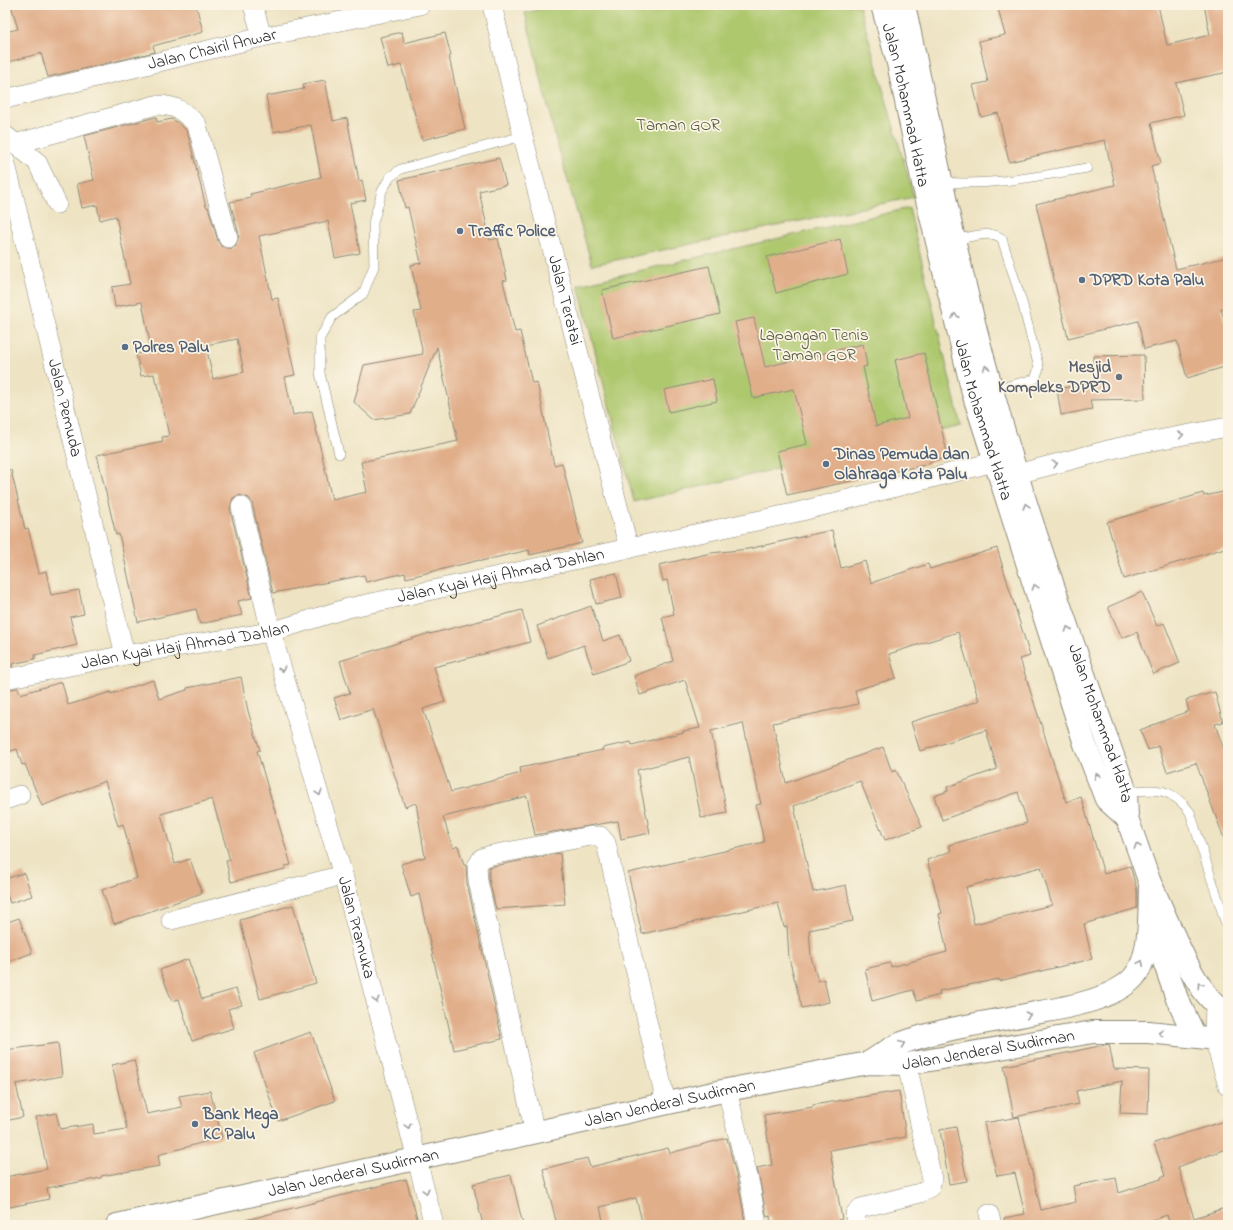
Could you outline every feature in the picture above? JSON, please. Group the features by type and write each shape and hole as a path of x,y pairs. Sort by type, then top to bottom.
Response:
{"main road":[{"name":"Jalan Mohammad Hatta","path":"882,5 933,182"},
{"name":"Jalan Mohammad Hatta","path":"868,1063 901,1044 946,1032 1069,1006 1106,995 1133,978 1139,968 1144,958 1149,919 1150,883 1127,818 1116,795 1085,744 994,462 982,392 933,182 904,5"},
{"name":"Jalan Mohammad Hatta","path":"982,392 1017,474 1116,795"},
{"path":"1150,883 1192,973 1205,994 1222,1008"},
{"path":"1149,919 1177,999 1212,1038"},
{"name":"Jalan Jenderal Sudirman","path":"117,1225 666,1103 868,1063 906,1064 1094,1032 1148,1032 1212,1038"}],"street":[{"path":"253,5 262,37"},
{"name":"Jalan Chairil Anwar","path":"5,99 262,37 420,5"},
{"name":"Jalan Teratai","path":"492,5 523,136 629,549"},
{"path":"10,140 156,106 170,105 188,114 197,125 228,238"},
{"path":"10,140 37,162 57,204"},
{"name":"Jalan Pemuda","path":"5,160 125,655"},
{"path":"1017,474 1120,447 1228,427"},
{"name":"Jalan Kyai Haji Ahmad Dahlan","path":"5,680 125,655 270,632 348,608 798,512 994,462"},
{"name":"Jalan Pramuka","path":"241,506 270,632 343,875 434,1225"},
{"path":"535,1133 478,880 477,866 482,858 491,855 591,836 600,836 606,843 666,1103"},
{"path":"171,920 343,875"},
{"path":"1222,1008 1212,1038 1228,1086"},
{"path":"856,1225 855,1214 861,1208 920,1193 930,1187 932,1179 906,1064"},
{"path":"727,1090 750,1185 757,1225"}],"lane":[{"path":"339,454 320,373 320,338 332,317 363,294 374,266 373,223 382,191 390,177 401,169 523,136"},
{"path":"933,182 989,182 1029,178 1087,168"},
{"path":"946,241 990,234 998,235 1002,239 1020,294 1039,368 1035,379 982,392"},
{"path":"1116,795 1156,788 1168,792 1181,800 1190,812 1228,930"}],"green space":[{"name":"Taman GOR","path":"558,5 859,5 914,197 592,265 555,136 525,13"},
{"name":"Lapangan Tenis Taman GOR","path":"909,208 961,426 634,502 578,285"}],"building":[{"path":"11,5 196,5 203,32 153,46 155,52 48,77 41,53 5,63 5,32 18,29"},
{"path":"997,5 1158,5 1167,45 1210,35 1204,5 1228,5 1228,72 1176,83 1184,115 1151,123 1161,163 1151,166 1176,269 1228,257 1228,309 1221,309 1228,333 1228,366 1187,378 1177,341 1144,349 1138,321 1068,338 1036,204 1115,185 1105,140 1009,162 998,113 981,117 973,85 988,82 979,41 1005,35"},
{"path":"402,32 404,43 445,33 465,129 422,140 401,65 388,68 380,37"},
{"path":"325,80 333,121 347,118 359,181 362,180 366,200 350,203 360,253 335,258 328,221 259,236 272,299 278,298 295,375 285,377 293,415 312,411 332,500 367,492 361,462 458,441 437,347 410,414 374,420 354,402 364,365 423,354 414,312 421,311 411,265 421,263 408,207 405,208 399,180 499,158 506,185 479,191 490,240 498,238 507,280 503,281 515,332 520,331 532,383 537,382 554,465 562,463 582,543 530,555 529,550 406,578 405,573 366,582 364,575 273,593 252,503 249,498 239,495 233,498 230,509 252,598 238,601 242,615 200,624 196,609 138,622 119,534 116,535 97,455 163,441 162,437 169,436 158,384 156,384 154,374 141,376 136,354 150,352 148,344 150,343 142,302 115,307 112,287 130,284 116,216 100,220 97,205 82,208 77,184 94,180 84,136 156,117 157,122 172,119 177,122 187,131 206,207 208,207 218,241 221,246 231,249 236,245 239,235 230,202 251,198 250,194 321,177 311,125 273,132 266,96 304,89 303,84","holes":["237,339 244,372 213,379 206,345"]},
{"path":"840,239 848,274 776,293 767,257"},
{"path":"709,266 720,314 613,338 602,290"},
{"path":"754,318 765,367 863,344 867,366 863,367 876,426 908,418 895,360 924,353 948,457 929,462 929,464 787,495 777,451 807,444 794,389 753,398 735,322"},
{"name":"Mesjid Kompleks DPRD","path":"1144,355 1145,399 1090,400 1092,409 1061,415 1057,389 1094,382 1093,356"},
{"path":"713,379 717,401 669,412 664,390"},
{"path":"5,470 11,470 25,529 28,528 39,573 46,571 51,595 79,590 84,614 70,617 77,645 35,655 35,659 12,664 13,666 5,668"},
{"path":"1228,491 1228,547 1124,579 1107,522 1203,493 1204,496"},
{"path":"832,530 841,568 865,561 871,583 928,564 930,569 997,548 1030,656 1020,659 1066,802 1081,797 1104,874 1130,866 1137,890 1137,908 1084,924 1092,959 999,981 999,979 939,991 940,995 917,1001 913,990 872,1001 865,969 890,963 891,967 947,952 939,914 942,913 927,860 951,851 949,845 1027,823 1018,792 942,820 934,796 948,791 947,787 997,769 986,730 920,751 911,722 979,701 958,632 889,654 896,678 855,690 858,704 773,723 786,783 883,747 892,772 896,770 922,827 885,840 860,781 794,806 813,892 846,885 853,921 809,930 811,957 818,981 824,979 829,1002 802,1008 789,958 787,926 784,927 778,903 642,934 628,873 764,842 756,805 761,804 743,723 711,731 727,813 701,818 689,757 637,770 650,833 621,839 618,821 535,835 527,796 443,817 453,848 458,846 464,865 466,865 467,883 502,1039 454,1050 419,894 411,897 401,864 425,857 416,803 405,807 373,709 341,720 334,698 350,693 340,661 430,633 522,610 530,642 434,667 445,702 423,709 451,792 521,773 520,768 603,750 602,748 631,742 632,745 684,732 683,731 700,728 685,680 640,695 634,676 673,661 662,617 674,614 667,580 663,581 659,565 711,553 748,549","holes":["1041,867 1052,905 974,924 966,887"]},
{"path":"616,573 622,598 596,604 590,579"},
{"path":"1142,592 1157,626 1164,623 1180,663 1153,674 1137,632 1122,638 1108,607"},
{"path":"591,606 603,641 620,635 629,661 594,674 584,645 548,658 537,626"},
{"path":"241,677 248,711 260,750 257,751 291,865 285,866 285,869 231,882 226,861 230,860 212,799 161,814 175,864 190,859 202,893 114,924 102,890 137,878 123,824 118,826 105,781 42,806 25,764 22,765 17,749 5,753 5,690 18,688 20,694 62,682 68,705 111,692 111,694 153,680 159,699 187,690 187,688"},
{"path":"1215,692 1223,722 1215,724 1228,762 1228,844 1226,844 1196,763 1167,772 1158,746 1148,750 1140,730 1189,711 1186,700"},
{"path":"560,853 565,904 496,909 489,879 489,867"},
{"path":"24,873 32,896 10,903 5,889 5,879"},
{"path":"293,905 316,983 260,999 240,920"},
{"path":"19,918 32,953 5,963 5,923"},
{"path":"188,959 202,999 236,989 242,1005 228,1009 234,1028 192,1041 179,999 172,1001 160,970"},
{"path":"311,1032 335,1101 278,1121 254,1053"},
{"path":"58,1043 62,1076 16,1084 23,1117 5,1121 5,1050"},
{"path":"1109,1044 1114,1069 1149,1070 1148,1114 1120,1113 1122,1081 1076,1091 1079,1104 1014,1117 1004,1066"},
{"path":"134,1060 147,1114 182,1107 179,1096 210,1091 222,1137 158,1155 160,1166 101,1176 101,1178 47,1188 49,1199 5,1208 5,1177 47,1169 36,1117 56,1113 60,1129 93,1124 94,1134 127,1129 112,1065"},
{"path":"899,1091 906,1137 830,1150 842,1219 838,1220 838,1225 771,1225 770,1216 767,1217 757,1168 772,1165 764,1115 813,1107 813,1105"},
{"path":"1019,1117 1041,1210 1076,1202 1073,1186 1116,1178 1119,1193 1161,1179 1161,1177 1165,1176 1154,1143 1228,1120 1228,1148 1178,1167 1194,1218 1228,1207 1228,1225 1170,1225 1167,1215 1136,1225 1005,1225 1004,1218 1025,1214 1015,1173 997,1176 984,1123"},
{"path":"956,1127 967,1181 949,1184 940,1130"},
{"path":"727,1138 739,1187 745,1222 734,1225 643,1225 636,1198 600,1207 604,1225 557,1225 543,1169 587,1158 590,1167 668,1148 670,1153"},
{"path":"511,1175 523,1225 483,1225 473,1184"},
{"path":"406,1179 419,1225 246,1225 246,1220"}],"place":[{"name":"Traffic Police","path":"460,231"},
{"name":"DPRD Kota Palu","path":"1082,280"},
{"name":"Polres Palu","path":"125,347"},
{"name":"Mesjid Kompleks DPRD","path":"1119,377"},
{"name":"Dinas Pemuda dan Olahraga Kota Palu","path":"826,464"},
{"name":"Bank Mega KC Palu","path":"195,1124"}]}
